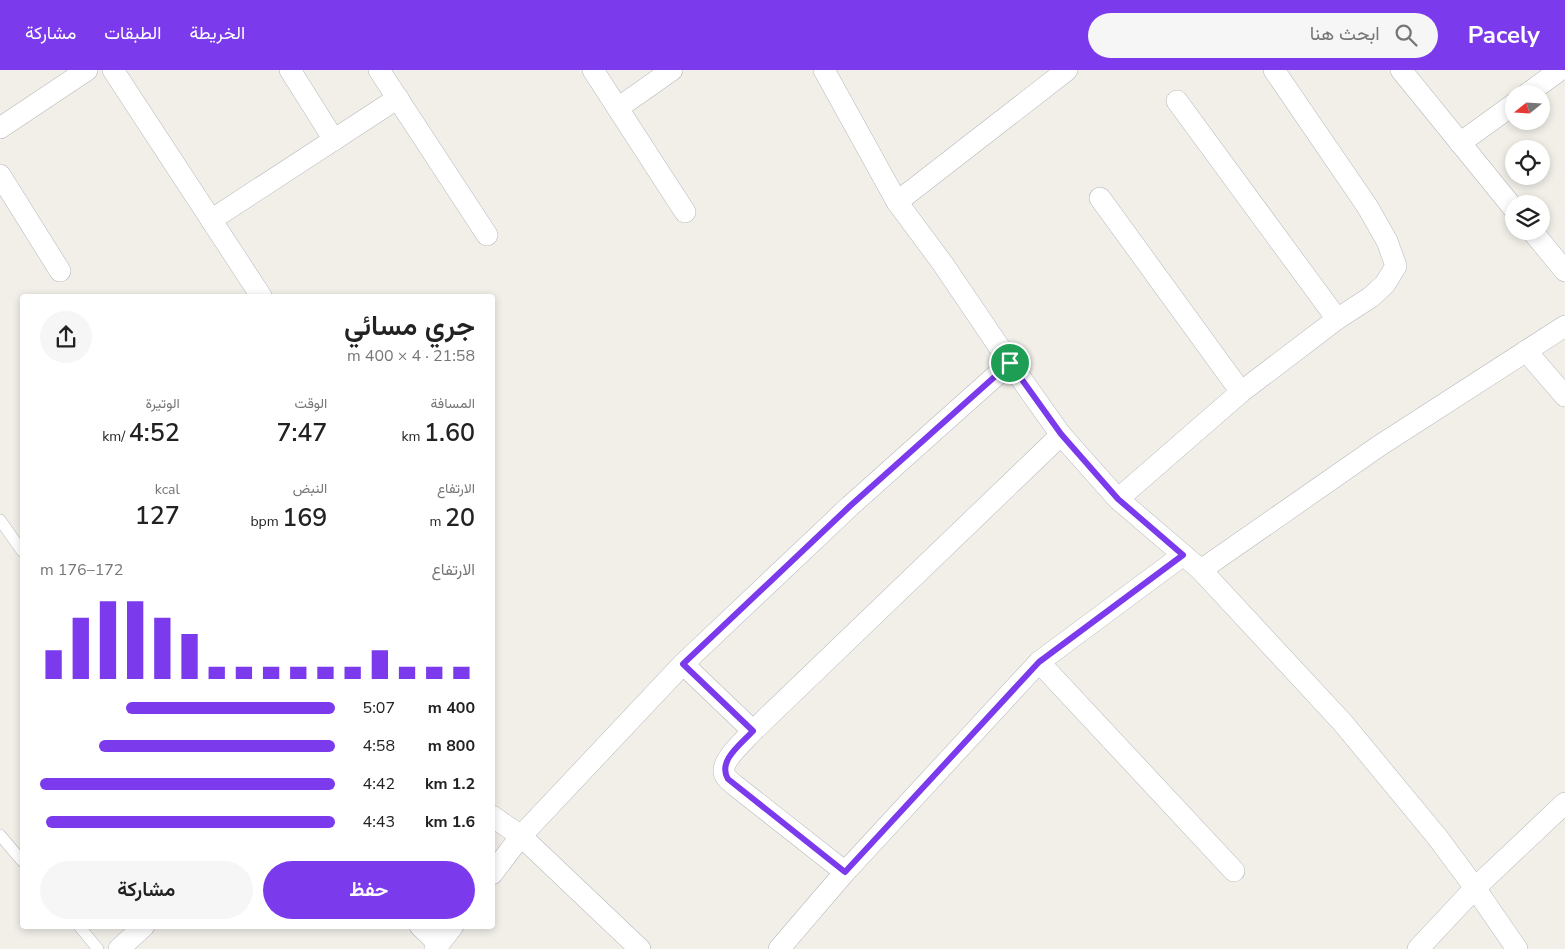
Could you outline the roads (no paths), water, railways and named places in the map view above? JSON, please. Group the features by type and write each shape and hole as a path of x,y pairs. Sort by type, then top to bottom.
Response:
{"street":[{"path":"0,128 87,70"},
{"path":"113,70 260,294"},
{"path":"290,70 334,140"},
{"path":"379,70 486,235"},
{"path":"593,70 685,212"},
{"path":"618,108 672,70"},
{"path":"824,70 897,202 943,264 1061,434 1118,499 1201,570 1343,723 1438,838 1476,888 1517,949"},
{"path":"897,202 1067,70"},
{"path":"1118,499 1241,392 1337,319 1371,297 1385,284 1396,266 1387,241 1367,206 1274,70"},
{"path":"1401,70 1505,198"},
{"path":"1539,85 1560,70"},
{"path":"211,220 398,98"},
{"path":"1177,101 1337,319"},
{"path":"1460,143 1505,110"},
{"path":"0,175 60,271"},
{"path":"1100,198 1241,392"},
{"path":"1540,240 1565,270"},
{"path":"1201,570 1379,446 1565,326"},
{"path":"1526,351 1565,396"},
{"path":"495,870 521,836 683,664 850,506 1010,363"},
{"path":"845,872 728,779 724,773 725,765 753,731 1061,434"},
{"path":"779,949 845,872 1039,662 1183,555"},
{"path":"1039,662 1234,871"},
{"path":"683,664 753,731"},
{"path":"1418,949 1476,888 1565,803"},
{"path":"495,818 521,836 640,949"},
{"path":"119,949 141,929"},
{"path":"423,929 437,946 451,929"}],"lane":[{"path":"0,520 20,548"},
{"path":"0,835 20,859"},
{"path":"81,929 98,949"}]}
